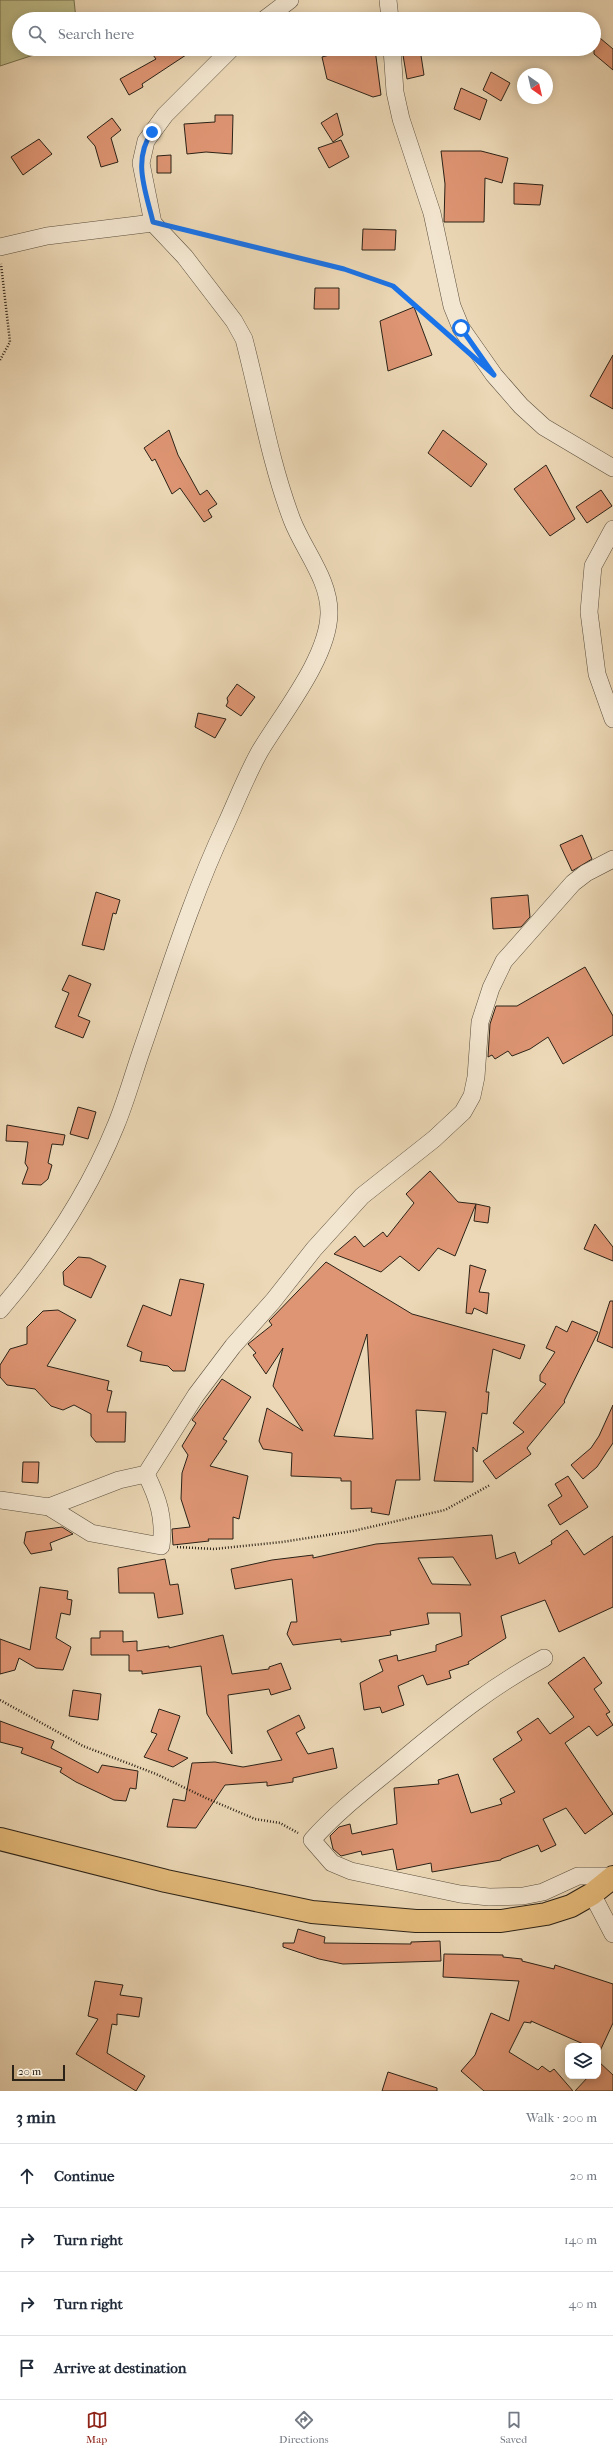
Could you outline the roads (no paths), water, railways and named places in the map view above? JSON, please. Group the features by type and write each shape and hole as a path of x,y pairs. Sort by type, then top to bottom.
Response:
{"highway":[{"path":"0,1839 166,1881 320,1913 416,1921 501,1921 546,1914 571,1906 592,1894 613,1877"}],"street":[{"path":"274,12 290,0"},
{"path":"388,0 389,12"},
{"path":"0,1310 35,1269 66,1224 95,1172 116,1124 205,868 260,752 300,688 328,629 328,598 324,583 300,540 282,488 244,340 234,320 185,257 153,222 142,174 142,151 146,141 165,115 223,56"},
{"path":"392,56 395,92 401,119 432,213 452,306 461,328 494,375 521,406 544,427 613,468"},
{"path":"0,247 47,236 153,222"},
{"path":"613,529 593,566 589,612 597,674 613,718"},
{"path":"49,1506 119,1480 146,1474 196,1395 228,1352 273,1301 314,1249 362,1196 434,1139 463,1112 472,1096 476,1077 480,1022 491,988 504,961 573,883 586,873 613,859"},
{"path":"0,1500 49,1506 91,1533 161,1546 162,1516 158,1497 146,1474"},
{"path":"544,1658 512,1676 456,1714 332,1818 312,1840 332,1863 350,1871 460,1894 489,1897 523,1896 543,1892 578,1876 613,1877"},
{"path":"592,1894 613,1934"}]}
